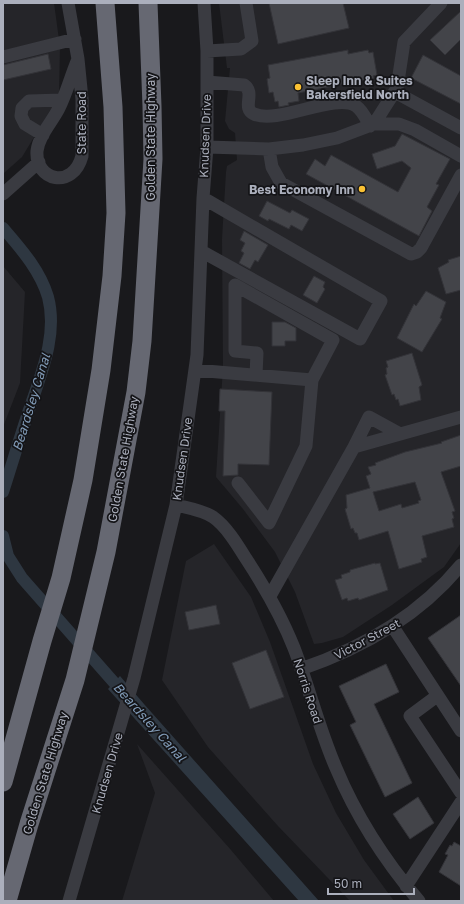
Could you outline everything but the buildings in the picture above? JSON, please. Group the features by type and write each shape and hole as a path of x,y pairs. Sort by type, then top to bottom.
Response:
{"highway":[{"path":"3,782 61,578 87,456 101,370 112,276 116,213 113,107 104,3"},
{"name":"Golden State Highway","path":"7,901 29,824 74,680 92,611 118,493 136,392 142,341 153,159 148,3"}],"street":[{"name":"State Road","path":"68,3 78,59 82,99 82,156 80,165 74,172 68,177 60,178 46,173 39,162 37,150 43,135 62,100 78,59"},
{"name":"Knudsen Drive","path":"69,901 124,716 176,505 195,370 206,146 207,51 204,3"},
{"path":"207,51 241,49 252,41 246,3"},
{"path":"372,125 395,92 404,42 441,3"},
{"path":"3,57 75,39"},
{"path":"207,82 244,85 247,87 249,94 247,107 250,112 257,115 275,115 343,102 355,105 362,111 372,125"},
{"path":"395,92 461,128"},
{"path":"43,135 25,124 21,116 22,108 29,101 62,100"},
{"path":"206,146 269,149 303,145 338,138 372,125 399,124 415,130 461,156"},
{"path":"269,149 272,167 281,183 411,254 417,252 421,248 461,175"},
{"path":"3,194 39,162"},
{"path":"201,251 360,339 380,301 203,198"},
{"path":"238,483 269,523 306,446 312,380 333,340 235,285 235,351 257,353 256,375"},
{"path":"195,370 312,380"},
{"path":"270,596 354,447 369,417 400,434"},
{"path":"354,447 461,417"},
{"name":"Norris Road","path":"176,505 203,512 221,524 241,550 270,596 282,620 301,669 326,742 351,801 369,833 406,886 419,901"},
{"name":"Victor Street","path":"301,669 333,658 392,627 430,598 461,565"},
{"path":"392,627 461,731"},
{"path":"437,696 410,716 461,793"},
{"path":"406,886 461,802"}],"shaded area":[{"path":"3,3 54,3 60,47 59,96 22,157 4,173"},
{"path":"219,3 461,3 461,543 444,567 392,605 343,637 322,643 314,644 295,592 275,552 243,509 216,477 223,367 222,239 226,172 227,166 237,160 235,133 229,129 225,121 230,68 227,68"},
{"path":"3,266 25,292 20,383 3,427"},
{"path":"214,544 251,597 270,642 313,764 336,813 364,860 394,901 350,901 278,826 208,747 162,680 186,561"},
{"path":"137,744 274,901 122,901 155,793"}],"water":[{"path":"120,676 319,901 299,901 108,689"}],"waterway":[{"name":"Beardsley Canal","path":"3,228 35,269 45,287 51,311 50,340 47,354 3,492"},
{"name":"Beardsley Canal","path":"3,536 8,556 22,578 125,695"}],"place":[{"name":"Sleep Inn & Suites Bakersfield North","path":"298,87"},
{"name":"Best Economy Inn","path":"362,189"}]}
